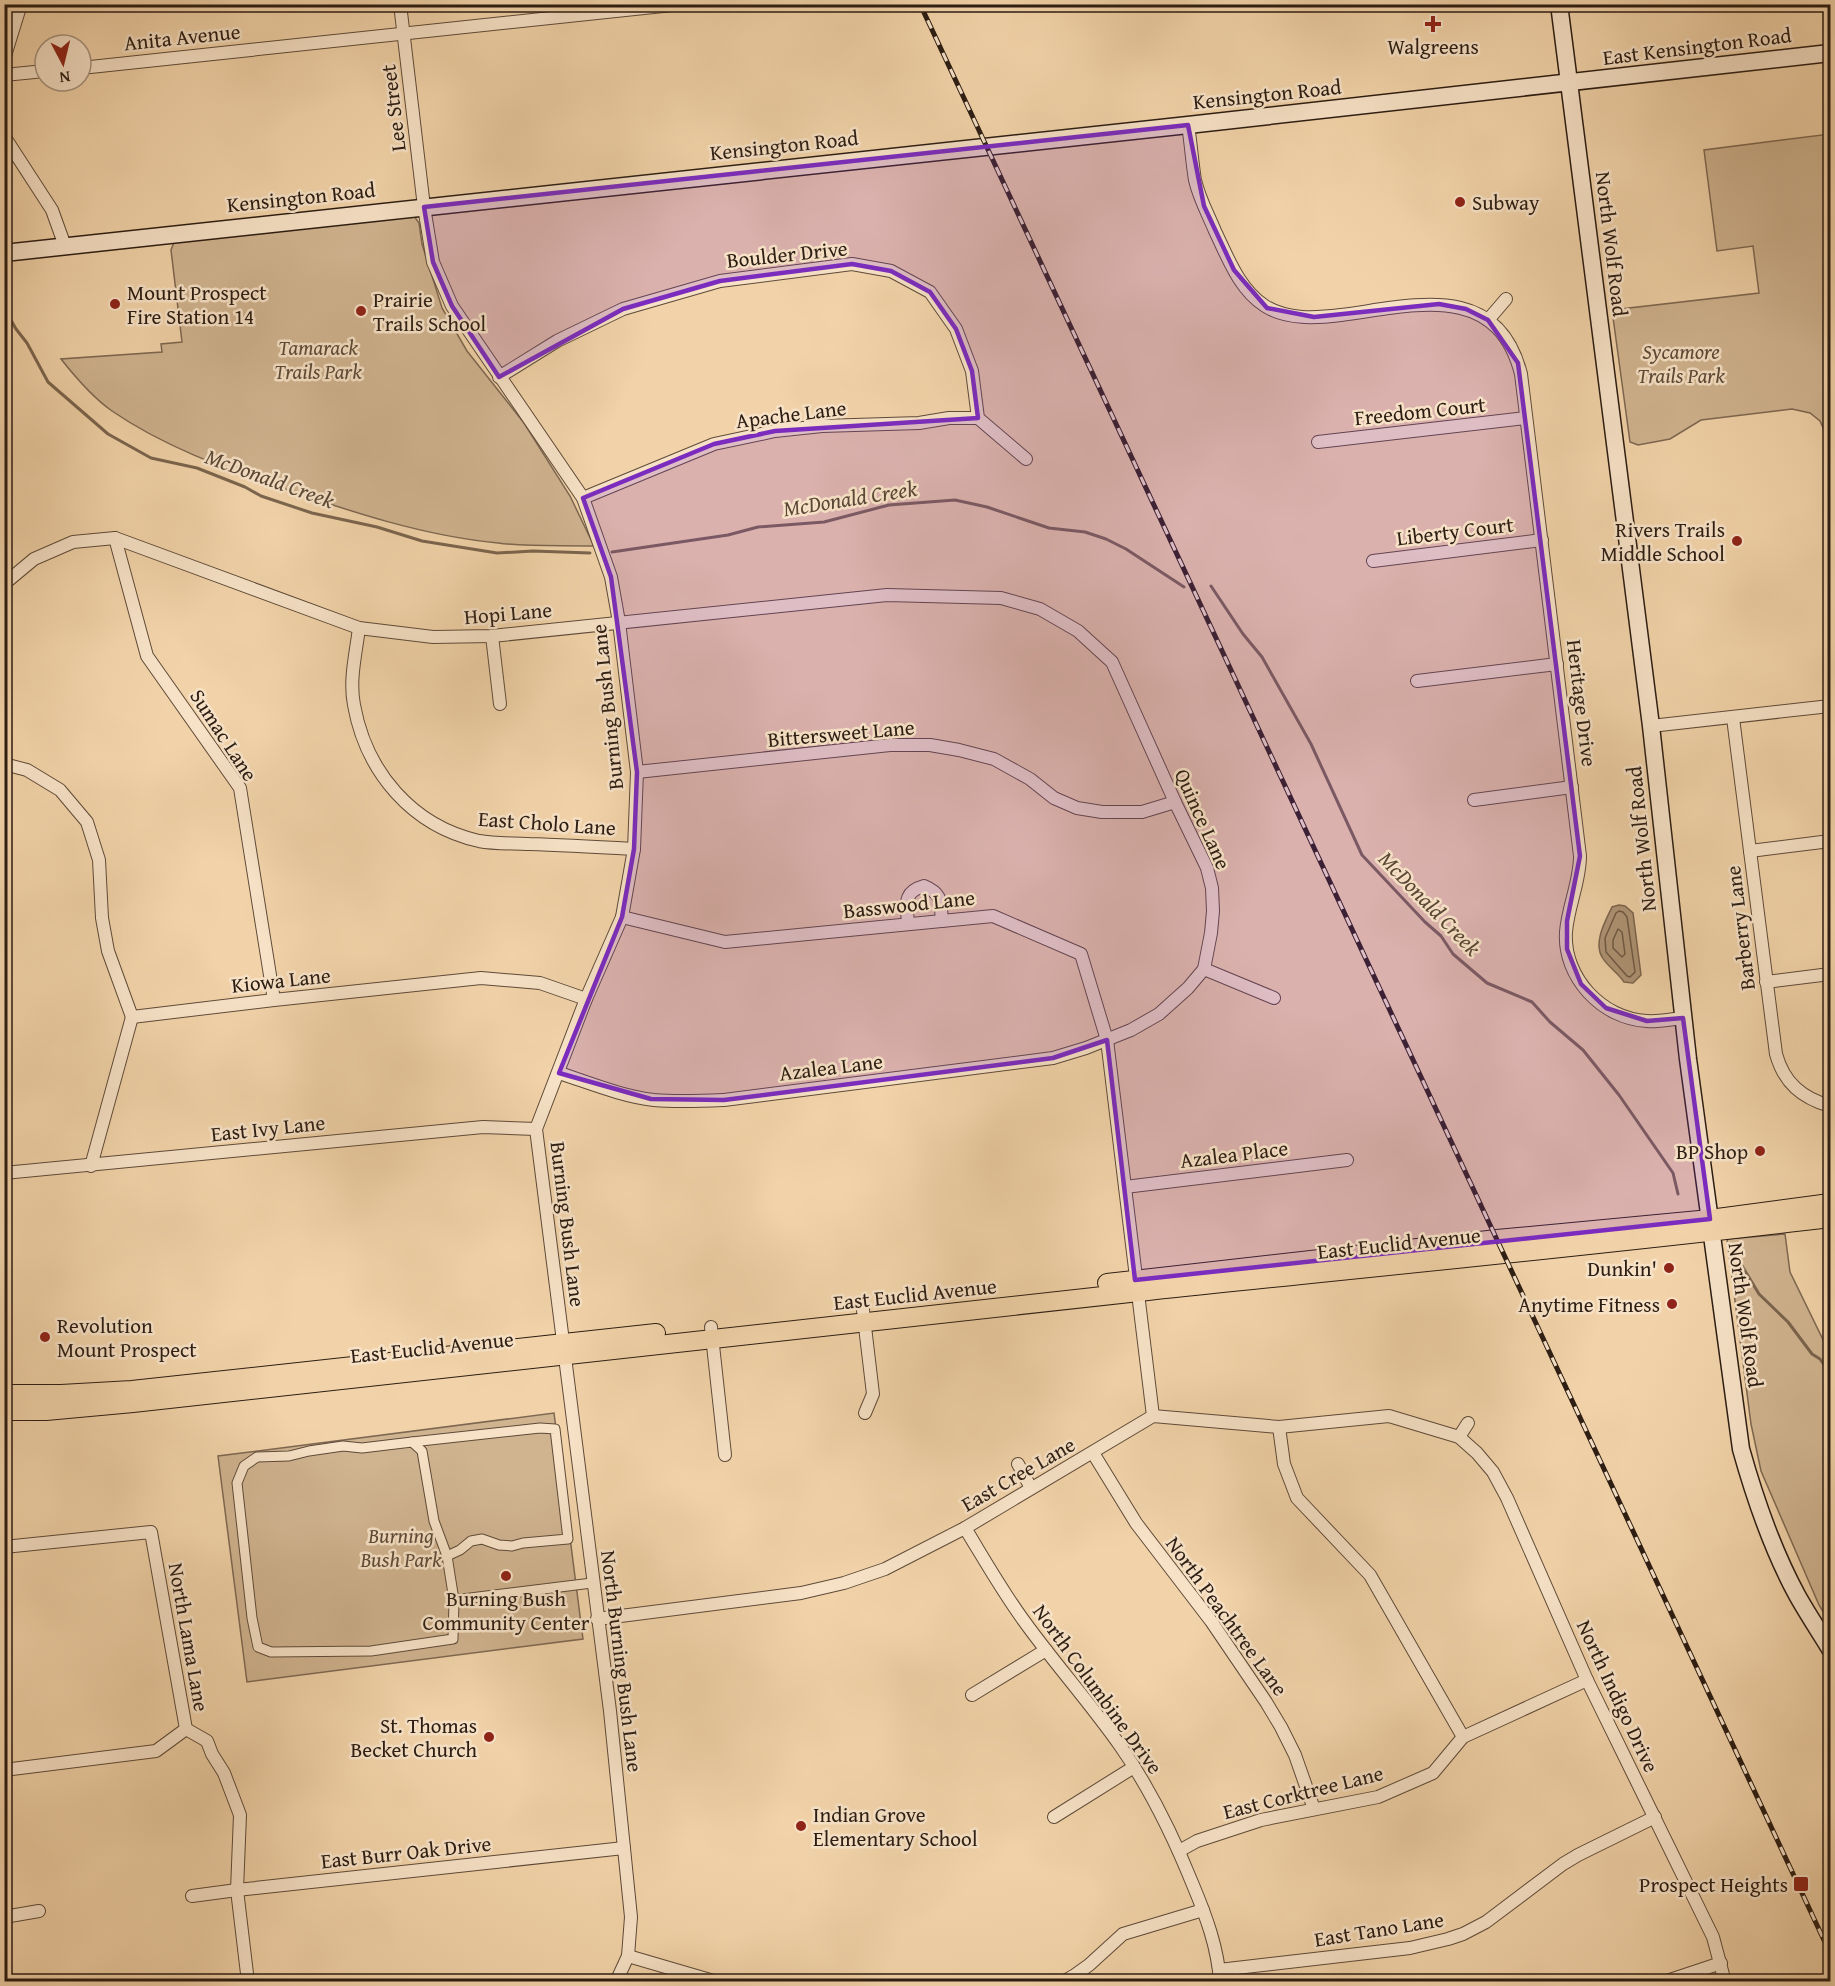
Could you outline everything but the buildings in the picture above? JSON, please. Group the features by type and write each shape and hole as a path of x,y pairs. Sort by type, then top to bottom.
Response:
{"main road":[{"name":"North Wolf Road","path":"1559,4 1651,726 1683,1018 1741,1449 1753,1492 1770,1538 1796,1595 1830,1649"},
{"name":"East Kensington Road","path":"1569,83 1830,53"},
{"name":"Kensington Road","path":"4,253 1569,83"},
{"name":"East Euclid Avenue","path":"1711,1226 1830,1203"},
{"name":"East Euclid Avenue","path":"4,1394 132,1390 564,1349 1136,1286 1497,1239 1830,1218"},
{"name":"East Euclid Avenue","path":"4,1411 80,1409 564,1349"}],"street":[{"path":"4,58 21,4"},
{"name":"Lee Street","path":"400,4 424,207"},
{"name":"Anita Avenue","path":"93,67 682,4"},
{"path":"4,75 33,72"},
{"name":"Heritage Drive","path":"1188,126 1195,179 1204,206 1234,270 1264,313 1314,317 1439,304 1466,309 1488,320 1502,334 1518,363 1572,787 1580,867 1567,921 1566,935 1571,962 1589,994 1606,1008 1626,1017 1647,1021 1683,1018"},
{"path":"4,136 52,210 65,246"},
{"name":"Burning Bush Lane","path":"424,207 433,262 452,306 583,498 611,577 619,622 637,772 634,849 622,917 586,999 536,1128 564,1349"},
{"name":"Boulder Drive","path":"499,377 557,341 623,309 720,281 852,264 891,271 930,292 956,329 972,371 978,418"},
{"path":"1488,320 1506,299"},
{"name":"Apache Lane","path":"583,498 714,444 775,431 822,426 919,423 949,418 978,418"},
{"path":"978,418 1026,459"},
{"name":"Freedom Court","path":"1318,442 1526,418"},
{"name":"Hopi Lane","path":"4,584 34,560 72,542 115,538 359,628 433,637 492,636 887,595 1000,598 1040,609"},
{"name":"Sumac Lane","path":"115,538 147,656 240,788 274,1000"},
{"name":"Liberty Court","path":"1373,561 1542,540"},
{"name":"Quince Lane","path":"1040,609 1078,631 1112,662 1207,868 1212,888 1211,933 1204,969"},
{"name":"East Cholo Lane","path":"359,628 352,675 353,704 362,737 376,767 397,795 421,816 450,832 481,841 634,849"},
{"path":"492,636 500,704"},
{"path":"1417,681 1557,664"},
{"path":"1651,726 1830,706"},
{"name":"Barberry Lane","path":"1733,718 1776,1054 1783,1074 1792,1086 1815,1102 1830,1106"},
{"name":"Bittersweet Lane","path":"637,772 890,745 930,745 994,759 1030,779 1054,798 1077,808 1102,812 1142,812 1175,802"},
{"path":"4,764 27,770 60,790 87,822 99,860 102,918 108,951 132,1017 91,1166"},
{"path":"1474,800 1572,787"},
{"path":"1750,851 1830,841"},
{"path":"908,924 908,896 915,888 924,886 934,890 940,896 942,921"},
{"name":"Basswood Lane","path":"622,917 725,942 993,916 1081,954 1107,1040 1153,1416"},
{"path":"1107,1040 1159,1014 1188,988 1204,969 1274,998"},
{"path":"1766,982 1830,974"},
{"name":"Kiowa Lane","path":"132,1017 481,978 540,983 586,999"},
{"name":"Azalea Lane","path":"559,1073 617,1092 651,1099 684,1102 724,1100 1053,1058 1107,1040"},
{"name":"East Ivy Lane","path":"4,1173 483,1126 536,1128"},
{"name":"Azalea Place","path":"1125,1188 1347,1160"},
{"path":"863,1317 873,1394 865,1413"},
{"path":"712,1333 725,1455"},
{"name":"North Burning Bush Lane","path":"564,1349 610,1712 632,1917 628,1956 616,1982"},
{"path":"1153,1416 1279,1427 1389,1416 1459,1437 1468,1423"},
{"name":"East Cree Lane","path":"597,1619 801,1593 885,1569 965,1528 1153,1416"},
{"path":"1279,1427 1284,1464 1297,1498 1370,1575 1463,1737"},
{"path":"412,1442 422,1451 434,1521 447,1556 454,1600 453,1639 371,1651 271,1652 258,1647 252,1618 237,1483 244,1466 256,1458 289,1456 343,1446 362,1448 412,1442 540,1428 555,1429 568,1539 512,1546 499,1545 482,1539 471,1541 460,1550 447,1556"},
{"name":"North Indigo Drive","path":"1459,1437 1493,1472 1503,1490 1587,1680 1713,1937 1725,1982"},
{"name":"North Peachtree Lane","path":"1093,1453 1136,1523 1211,1621 1266,1702 1295,1755 1314,1809"},
{"path":"1018,1464 1031,1488"},
{"name":"North Columbine Drive","path":"965,1528 1023,1619 1095,1711 1134,1767 1179,1851 1203,1910 1214,1943 1219,1976"},
{"name":"North Lama Lane","path":"4,1547 151,1532 186,1729 207,1741 224,1773 240,1815 237,1890 248,1982"},
{"path":"454,1600 592,1583"},
{"path":"972,1695 1046,1650"},
{"name":"East Corktree Lane","path":"1179,1851 1197,1841 1235,1827 1378,1797 1433,1773 1463,1737 1587,1680"},
{"path":"4,1770 156,1751 186,1729"},
{"path":"1054,1817 1134,1767"},
{"name":"East Tano Lane","path":"1219,1976 1410,1948 1463,1934 1498,1914 1571,1859 1655,1817"},
{"name":"East Burr Oak Drive","path":"192,1896 624,1848"},
{"path":"1063,1982 1089,1965 1123,1934 1203,1910"},
{"path":"4,1917 39,1911"},
{"path":"628,1956 717,1982"},
{"path":"1664,1982 1721,1963"},
{"path":"1083,1982 1089,1965"}],"highlighted area":[{"path":"1188,125 1204,206 1234,270 1267,308 1314,317 1439,304 1466,309 1488,320 1518,363 1580,856 1567,921 1567,949 1581,984 1606,1008 1647,1021 1683,1018 1710,1219 1135,1280 1107,1040 1053,1058 724,1100 651,1099 559,1073 622,917 634,849 637,772 611,577 583,498 714,444 775,431 978,418 972,371 956,329 930,292 891,271 852,264 720,281 623,309 499,377 452,306 433,262 424,207"}],"green space":[{"name":"Sycamore Trails Park","path":"1830,134 1830,432 1824,430 1820,421 1810,413 1792,409 1701,420 1670,439 1638,445 1630,442 1612,310 1759,293 1753,246 1717,251 1704,150"},
{"name":"Tamarack Trails Park","path":"414,216 419,223 422,244 442,308 467,351 524,423 570,496 594,546 510,544 470,540 416,529 308,497 194,455 132,424 98,400 61,359 162,352 161,344 182,342 171,250 174,242"},
{"path":"1785,1234 1790,1272 1830,1354 1830,1623 1819,1605 1761,1471 1751,1424 1727,1239"},
{"name":"Burning Bush Park","path":"554,1413 583,1639 247,1682 218,1456"}],"water":[{"path":"1625,906 1633,913 1641,975 1633,983 1624,982 1604,960 1600,951 1600,938 1604,925 1612,907"}],"waterway":[{"name":"McDonald Creek","path":"4,308 27,343 48,382 108,434 151,458 197,468 245,487 261,496 312,513 377,527 422,541 497,553 533,551 590,553"},
{"name":"McDonald Creek","path":"612,552 728,535 758,527 824,522 889,505 955,500 987,507 1049,528 1085,532 1106,539 1126,549 1184,587"},
{"name":"McDonald Creek","path":"1211,586 1243,634 1262,657 1311,744 1362,855 1441,936 1453,954 1487,983 1532,1002 1550,1022 1583,1050 1619,1095 1673,1173 1678,1194"},
{"name":"McDonald Creek","path":"1736,1256 1759,1294 1788,1322 1812,1354 1820,1359 1830,1373"}],"railway":[{"path":"920,4 1830,1953"}],"place":[{"name":"Walgreens","path":"1433,24"},
{"name":"Subway","path":"1460,202"},
{"name":"Mount Prospect Fire Station 14","path":"115,304"},
{"name":"Prairie Trails School","path":"361,311"},
{"name":"Rivers Trails Middle School","path":"1737,541"},
{"name":"BP Shop","path":"1760,1151"},
{"name":"Dunkin'","path":"1669,1268"},
{"name":"Anytime Fitness","path":"1672,1304"},
{"name":"Revolution Mount Prospect","path":"45,1337"},
{"name":"Burning Bush Community Center","path":"506,1576"},
{"name":"St. Thomas Becket Church","path":"489,1737"},
{"name":"Indian Grove Elementary School","path":"801,1826"},
{"name":"Prospect Heights","path":"1801,1884"}]}
